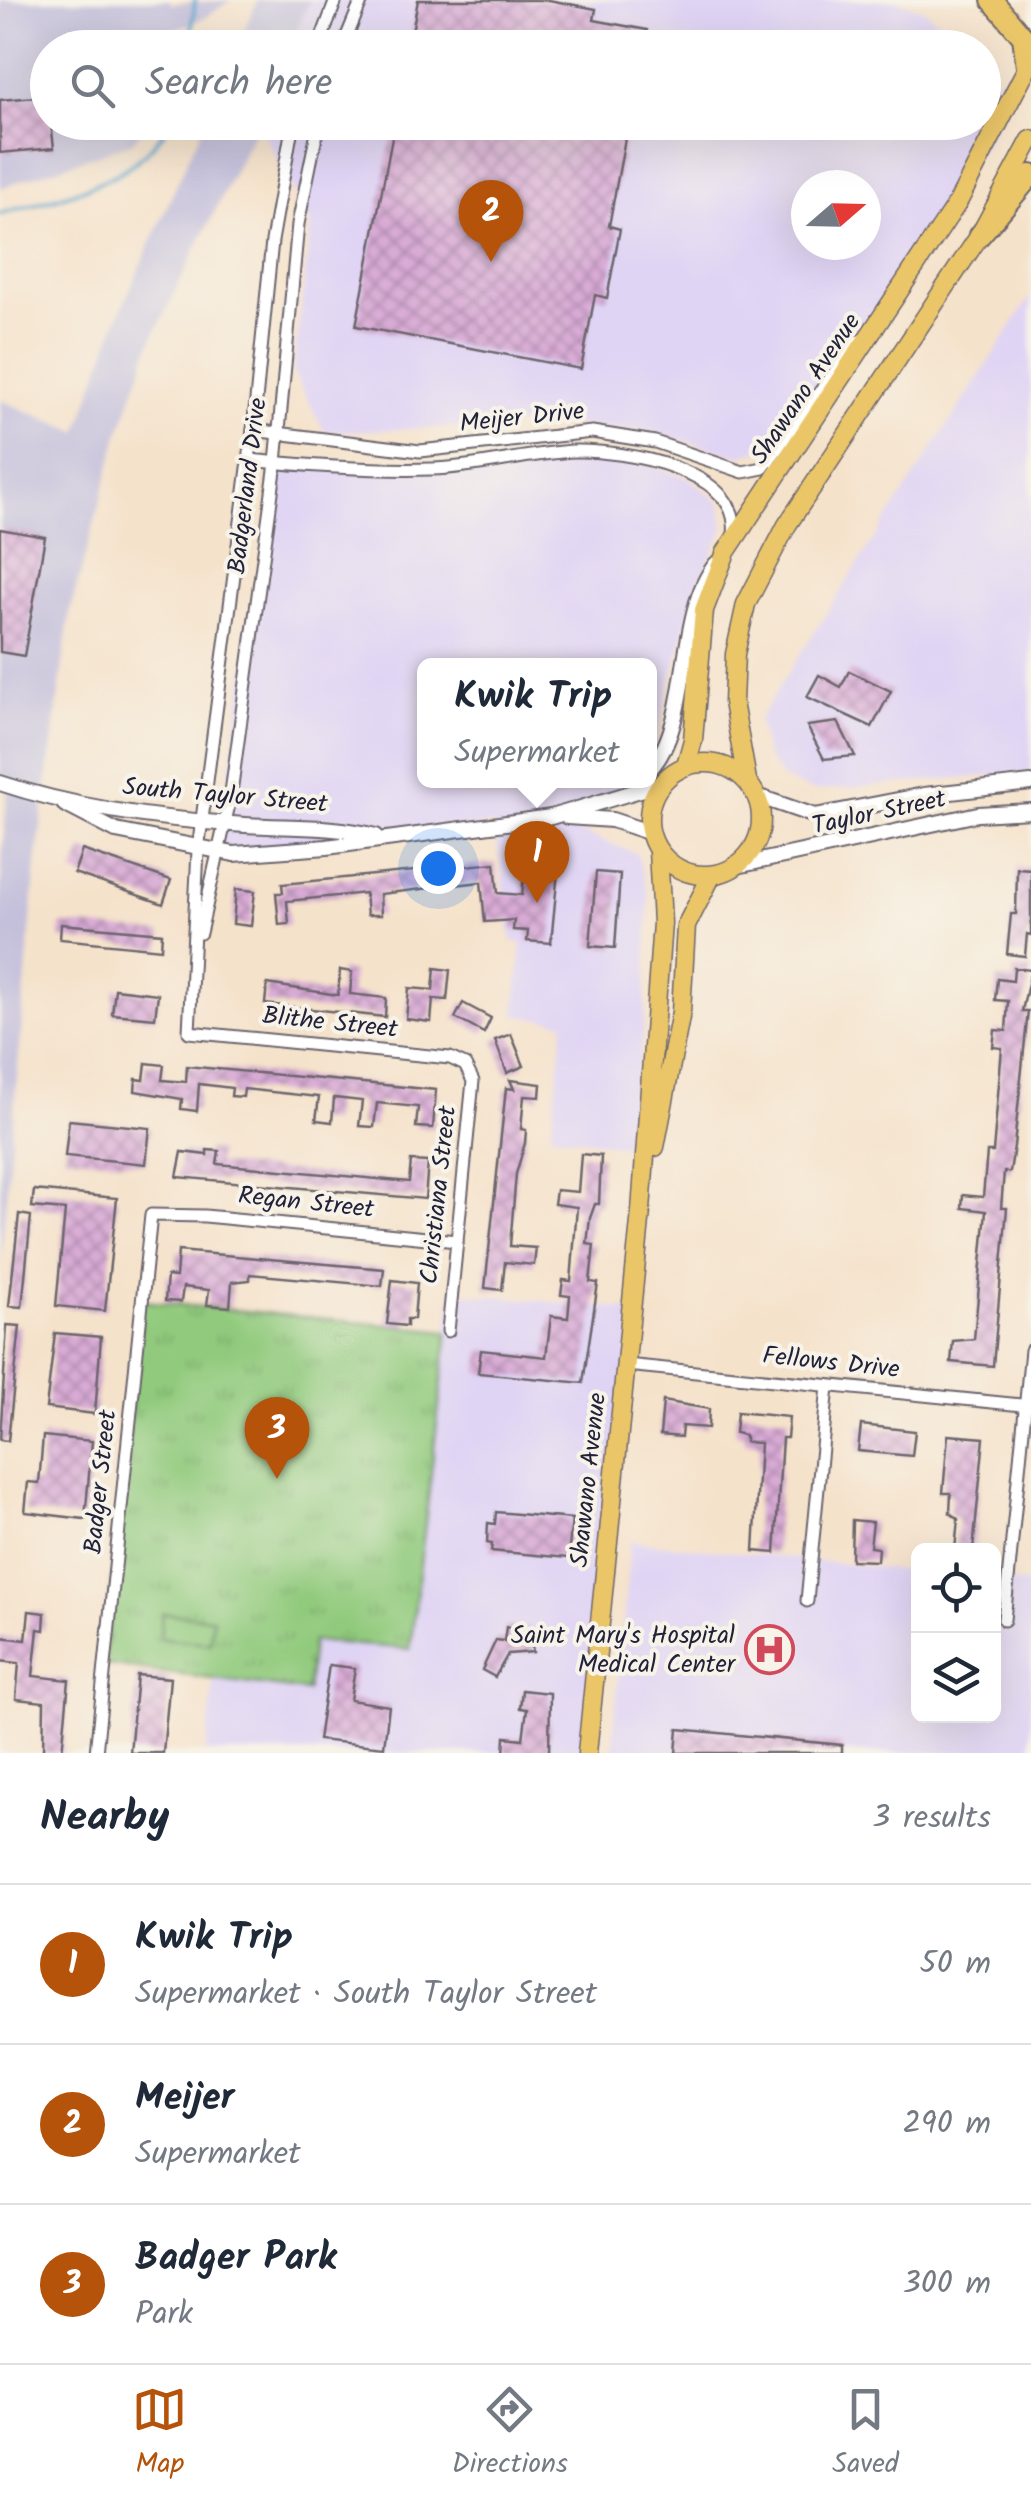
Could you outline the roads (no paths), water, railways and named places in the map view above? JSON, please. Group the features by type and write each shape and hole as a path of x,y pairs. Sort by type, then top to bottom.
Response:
{"highway":[{"path":"992,0 1023,37 1029,64"},
{"path":"980,235 1031,175"}],"main road":[{"name":"Shawano Avenue","path":"1001,118 1029,64"},
{"name":"Shawano Avenue","path":"686,765 692,740 704,610 728,548 892,306 958,202 990,140"},
{"path":"653,788 648,816 654,842 682,870 712,875 737,866 760,835 733,702 735,654 746,604 788,525 980,235 1031,140"},
{"path":"657,776 686,765 718,763 752,788"},
{"name":"Shawano Avenue","path":"586,1753 641,1211 662,923 654,842"},
{"name":"Shawano Avenue","path":"641,1211 681,1012 686,926 712,875"}],"street":[{"path":"325,30 336,0"},
{"path":"350,30 362,0"},
{"name":"Badgerland Drive","path":"198,850 254,430 272,241 290,140"},
{"name":"Badgerland Drive","path":"217,854 225,822 276,463 300,212 315,140"},
{"name":"Meijer Drive","path":"254,430 420,451 592,432 656,442 733,469 754,471 763,468 841,360 892,306"},
{"name":"Meijer Drive","path":"249,460 450,469 564,452 611,453 667,466 710,484 732,513 735,530 728,548"},
{"path":"657,769 702,588 728,548"},
{"name":"South Taylor Street","path":"0,783 64,804 106,827 217,854 326,848 382,837 551,817 612,820 654,842"},
{"name":"Taylor Street","path":"752,788 816,816 924,795 1031,783"},
{"path":"588,806 620,788"},
{"name":"South Taylor Street","path":"551,817 630,788"},
{"name":"South Taylor Street","path":"64,804 225,822 348,829 382,837"},
{"name":"Taylor Street","path":"737,866 978,814 1031,811"},
{"path":"195,954 198,850"},
{"path":"195,954 217,854"},
{"name":"Blithe Street","path":"195,954 188,1032 450,1058 464,1065"},
{"name":"Christiana Street","path":"448,1331 473,1081 464,1065"},
{"name":"Regan Street","path":"151,1215 205,1216 457,1241"},
{"name":"Badger Street","path":"96,1753 151,1215"},
{"path":"1004,1620 1031,1350"},
{"name":"Fellows Drive","path":"626,1366 1028,1406"},
{"path":"807,1601 828,1386"}],"waterway":[{"path":"192,30 195,0"},
{"path":"0,214 73,193 118,174 157,140"}],"place":[{"name":"Meijer","path":"491,262"},
{"name":"Kwik Trip","path":"537,903"},
{"name":"Badger Park","path":"277,1479"},
{"name":"Saint Mary's Hospital Medical Center","path":"770,1650"}]}
